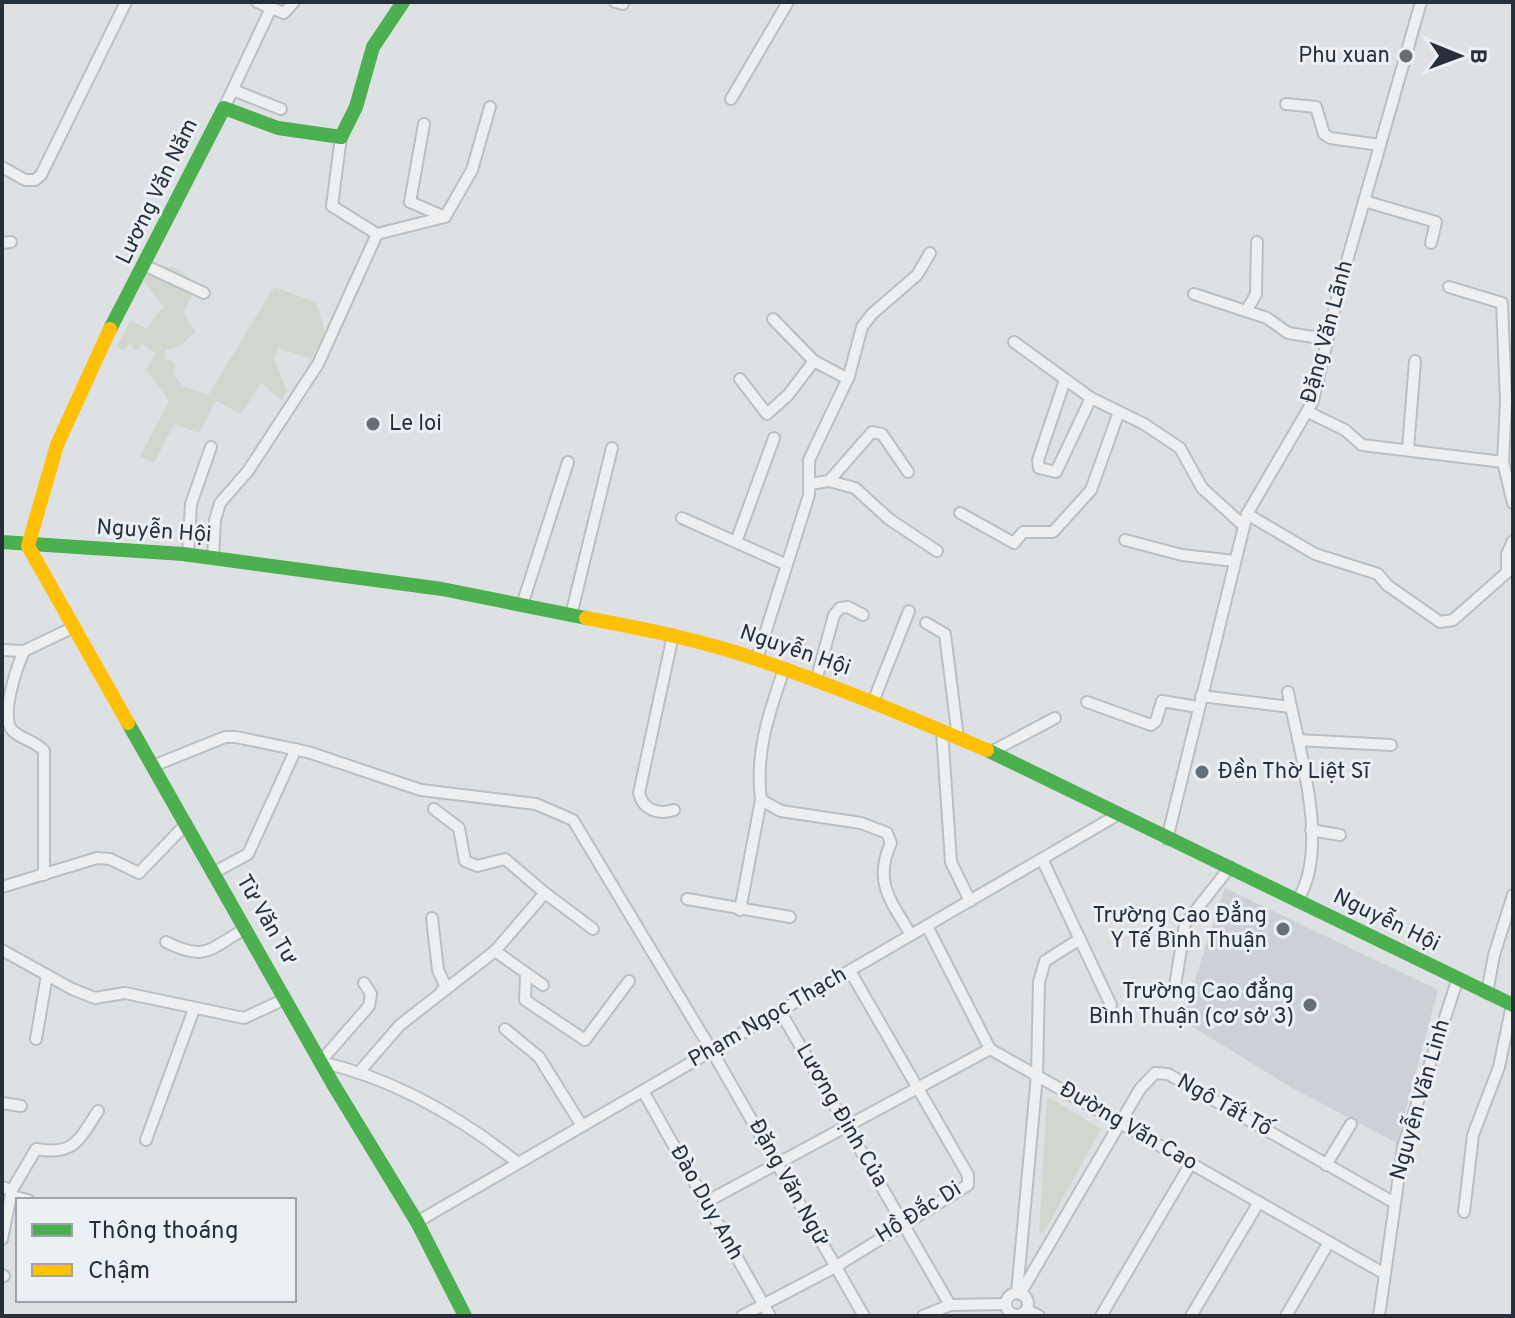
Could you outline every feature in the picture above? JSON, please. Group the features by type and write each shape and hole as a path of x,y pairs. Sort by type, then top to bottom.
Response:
{"street":[{"path":"2,167 25,180 35,180 41,175 126,2"},
{"path":"257,2 284,13 294,2"},
{"path":"403,2 373,47 356,107 341,137 332,206 377,234 445,217 472,170 490,107"},
{"path":"731,99 788,2"},
{"name":"Đặng Văn Lãnh","path":"1167,839 1246,520 1308,412 1421,2"},
{"path":"224,108 271,8"},
{"path":"233,90 281,109"},
{"path":"1286,104 1316,107 1324,134 1330,138 1380,145"},
{"name":"Lương Văn Năm","path":"28,546 57,445 113,324 146,266 224,108 278,128 341,137"},
{"path":"424,124 410,202 445,217"},
{"path":"1364,201 1436,222 1431,243"},
{"path":"213,558 215,520 220,503 248,471 318,364 377,234"},
{"path":"1247,310 1256,294 1257,242"},
{"path":"757,659 810,484 809,460 848,379 862,327 917,275 930,253"},
{"path":"146,266 204,293"},
{"path":"1449,287 1502,303 1509,354 1503,462 1513,503"},
{"path":"1194,294 1267,318 1288,333 1326,339"},
{"path":"773,319 814,361 848,379"},
{"path":"1014,342 1091,398 1180,448 1202,488 1246,520 1302,548 1378,574 1387,585 1440,622 1453,620 1510,569 1507,554 1513,541"},
{"path":"740,379 767,414 788,395 814,361"},
{"path":"1408,449 1415,361"},
{"path":"1065,380 1038,460 1039,468 1056,472 1091,398"},
{"path":"960,513 1014,543 1023,532 1053,532 1091,490 1119,412"},
{"path":"1308,412 1345,430 1362,445 1503,462"},
{"path":"829,481 872,432 882,434 908,472"},
{"path":"736,542 774,438"},
{"path":"188,555 191,504 211,447"},
{"path":"571,615 612,448"},
{"path":"522,605 568,462"},
{"path":"810,484 829,481 855,488 889,519 937,551"},
{"path":"682,518 787,565"},
{"path":"1125,540 1182,555 1235,561"},
{"name":"Nguyễn Hội","path":"2,542 188,555 442,589 673,635 757,659 873,702 991,752 1457,981 1513,1005"},
{"name":"Từ Văn Tư","path":"28,546 320,1062 417,1222 465,1316"},
{"path":"816,681 834,615 840,608 848,607 863,615"},
{"path":"873,702 909,611"},
{"path":"926,623 945,634 958,738"},
{"path":"2,650 24,651 74,627"},
{"path":"673,635 639,793 643,805 650,809 674,810"},
{"path":"24,651 12,679 7,721 11,730 44,751 44,875"},
{"path":"740,910 761,800 759,761 763,729 784,669"},
{"path":"1288,692 1311,830 1310,868 1297,901"},
{"path":"1087,702 1151,725 1156,721 1162,701 1291,707"},
{"path":"991,752 1055,718"},
{"path":"942,731 951,862 970,901"},
{"name":"Đặng Văn Ngữ","path":"153,766 225,737 296,749 421,790 536,804 573,820 712,1051 864,1316"},
{"path":"1298,740 1391,745"},
{"path":"213,873 248,854 296,749"},
{"path":"761,800 781,811 861,823 887,833 891,843 884,857 882,879 911,935"},
{"path":"434,809 459,828 465,861 477,866 505,859 513,863 545,893 593,929"},
{"name":"Phạm Ngọc Thạch","path":"417,1222 1119,814"},
{"path":"2,887 97,858 110,859 139,873 186,824"},
{"path":"1311,830 1340,835"},
{"path":"1042,859 1111,1005"},
{"path":"1175,986 1185,924 1230,867"},
{"path":"360,1071 400,1025 495,951 545,893"},
{"path":"1487,993 1494,955 1513,895"},
{"path":"687,899 790,917"},
{"path":"432,918 438,970 446,987"},
{"path":"706,1202 990,1049 927,926"},
{"path":"166,942 189,954 200,954 245,929"},
{"path":"1019,1294 1037,1075 1041,971 1051,956 1080,939"},
{"path":"2,950 87,997 125,993 244,1018 285,999"},
{"path":"495,951 543,985"},
{"name":"Hồ Đắc Di","path":"742,1316 835,1267 968,1185 968,1175 850,971"},
{"path":"526,974 525,1000 585,1040 629,981"},
{"path":"36,1039 47,975"},
{"name":"Nguyễn Văn Linh","path":"1379,1316 1403,1147 1457,981"},
{"path":"364,983 371,994 367,1010 320,1062 360,1071 481,1134 518,1163"},
{"path":"1464,1212 1473,1135 1499,1067 1513,1005"},
{"path":"146,1140 194,1009"},
{"name":"Lương Định Của","path":"780,1011 950,1305"},
{"path":"505,1029 539,1057 582,1126"},
{"name":"Đường Văn Cao","path":"990,1049 1385,1274"},
{"name":"Ngô Tất Tố","path":"1019,1294 1040,1264 1149,1076 1163,1072 1393,1202"},
{"name":"Đào Duy Anh","path":"643,1091 770,1316"},
{"path":"2,1103 21,1106"},
{"path":"2,1239 8,1191 36,1149 67,1150 78,1142 98,1111"},
{"path":"1326,1165 1351,1124"},
{"path":"1101,1316 1191,1163"},
{"path":"1191,1316 1259,1202"},
{"path":"1286,1316 1329,1242"},
{"path":"1020,1255 1040,1264"},
{"path":"1006,1304 1010,1296 1019,1294 1027,1299 1027,1310"},
{"path":"923,1316 950,1305 1006,1304"},
{"path":"1006,1304 1015,1316 1027,1310"},
{"path":"1027,1310 1039,1316"}],"shaded area":[{"path":"152,263 178,269 197,285 183,313 196,332 179,347 166,350 164,358 176,364 173,373 183,386 208,395 274,287 316,302 325,332 311,359 278,348 274,358 287,391 281,400 261,383 241,414 216,401 199,433 174,424 154,463 140,457 169,401 146,370 156,353 142,344 137,351 130,344 123,351 117,346 131,320 146,329 163,307 143,280"},
{"name":"Trường Cao đẳng Bình Thuận (cơ sở 3)","path":"1225,888 1438,990 1397,1143 1292,1088 1182,1020"},
{"path":"1050,1098 1101,1129 1043,1234 1039,1232 1047,1100"}],"traffic: fast":[{"path":"110,329 224,108 278,128 341,137 356,107 373,47 403,2"},
{"path":"2,542 183,554 442,589 586,618"},
{"path":"128,723 333,1084 417,1222 465,1316"},
{"path":"987,750 1513,1005"}],"traffic: slow":[{"path":"110,329 57,445 28,546 128,723"},
{"path":"586,618 738,653 845,691 987,750"}],"place":[{"name":"Phu xuan","path":"1406,56"},
{"name":"Le loi","path":"373,424"},
{"name":"Đền Thờ Liệt Sĩ","path":"1202,772"},
{"name":"Trường Cao Đẳng Y Tế Bình Thuận","path":"1283,929"},
{"name":"Trường Cao đẳng Bình Thuận (cơ sở 3)","path":"1310,1005"}]}
